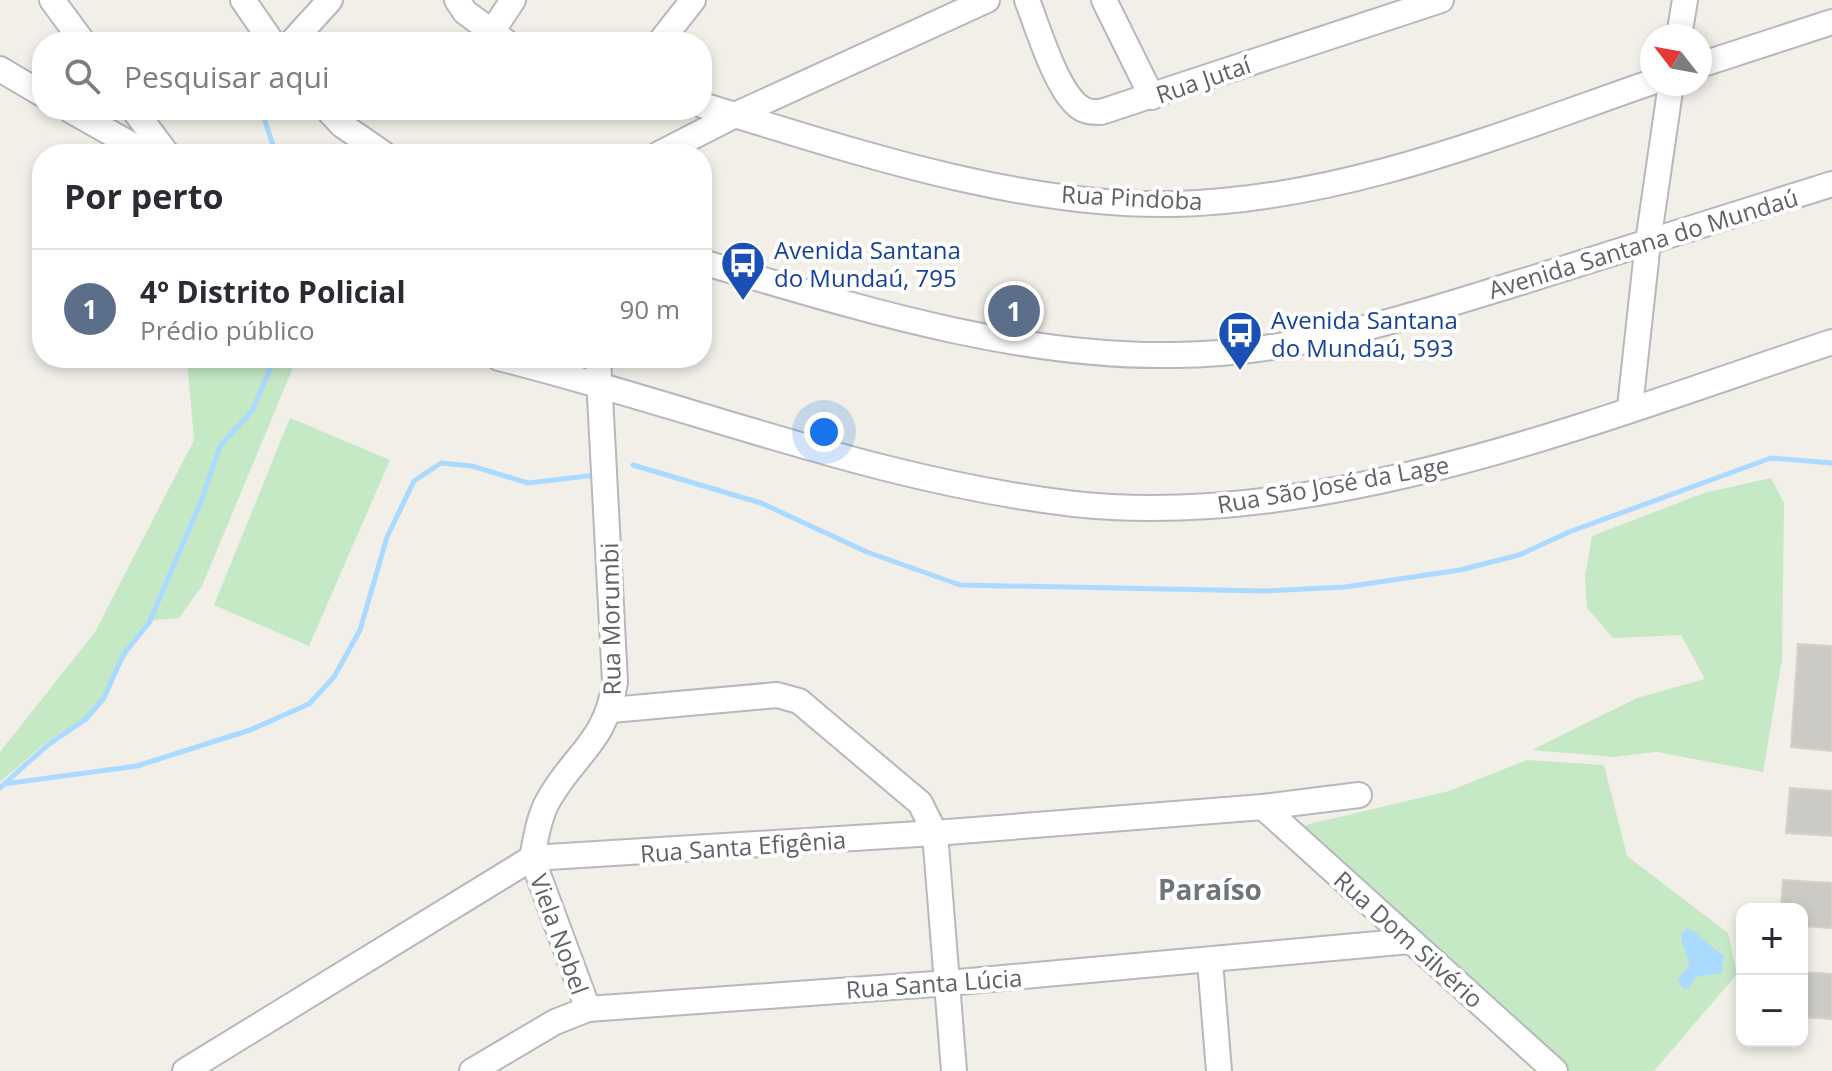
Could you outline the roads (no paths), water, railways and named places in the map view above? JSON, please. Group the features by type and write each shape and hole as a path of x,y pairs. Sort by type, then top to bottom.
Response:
{"street":[{"path":"52,0 76,32"},
{"path":"243,0 265,32"},
{"path":"301,32 330,0"},
{"path":"457,0 465,12 491,32"},
{"path":"501,32 513,0"},
{"path":"668,32 693,0"},
{"path":"678,144 987,0"},
{"name":"Rua Jutaí","path":"1027,0 1065,89 1076,105 1087,112 1101,112 1152,97 1441,0"},
{"path":"1104,0 1152,97"},
{"path":"1681,24 1685,0"},
{"path":"1712,61 1832,22"},
{"path":"0,69 32,88"},
{"name":"Rua Pindoba","path":"712,108 954,177 1075,197 1172,204 1331,184 1399,169 1640,86"},
{"path":"1630,407 1648,242 1669,96"},
{"path":"95,120 132,144"},
{"path":"142,120 160,144"},
{"path":"337,120 370,144"},
{"name":"Avenida Santana do Mundaú","path":"712,265 892,315 994,336 1089,351 1174,356 1283,348 1385,323 1832,184"},
{"name":"Rua São José da Lage","path":"538,368 893,472 1078,504 1178,508 1259,501 1385,480 1491,453 1832,342"},
{"name":"Rua Morumbi","path":"532,858 550,797 602,730 611,710 615,682 599,368"},
{"path":"611,710 777,695 799,701 920,803 935,833 954,1071"},
{"name":"Rua Santa Efigênia","path":"185,1071 532,858 935,833 1263,807 1359,795"},
{"name":"Rua Dom Silvério","path":"1263,807 1555,1071"},
{"name":"Viela Nobel","path":"532,858 588,1009"},
{"name":"Rua Santa Lúcia","path":"472,1071 555,1022 588,1009 948,983 1410,941"},
{"path":"1210,961 1219,1071"}],"water":[{"path":"1687,928 1724,955 1722,973 1696,977 1688,989 1682,988 1678,979 1689,966 1681,934"}],"waterway":[{"path":"265,120 273,144"},
{"path":"5,783 49,744 86,719 104,698 123,655 149,623 202,499 220,446 252,411 271,368"},
{"path":"633,465 761,503 867,552 960,585 1266,591 1345,587 1460,570 1519,555 1569,532 1771,458 1832,463"},
{"path":"0,788 4,784 137,766 250,730 309,704 334,677 360,630 387,537 414,481 441,463 472,466 528,483 596,475"}],"place":[{"name":"Avenida Santana do Mundaú, 795","path":"743,302"},
{"name":"4º Distrito Policial","path":"1014,311"},
{"name":"Avenida Santana do Mundaú, 593","path":"1240,372"}],"district":[{"name":"Paraíso","path":"1210,889"}]}
